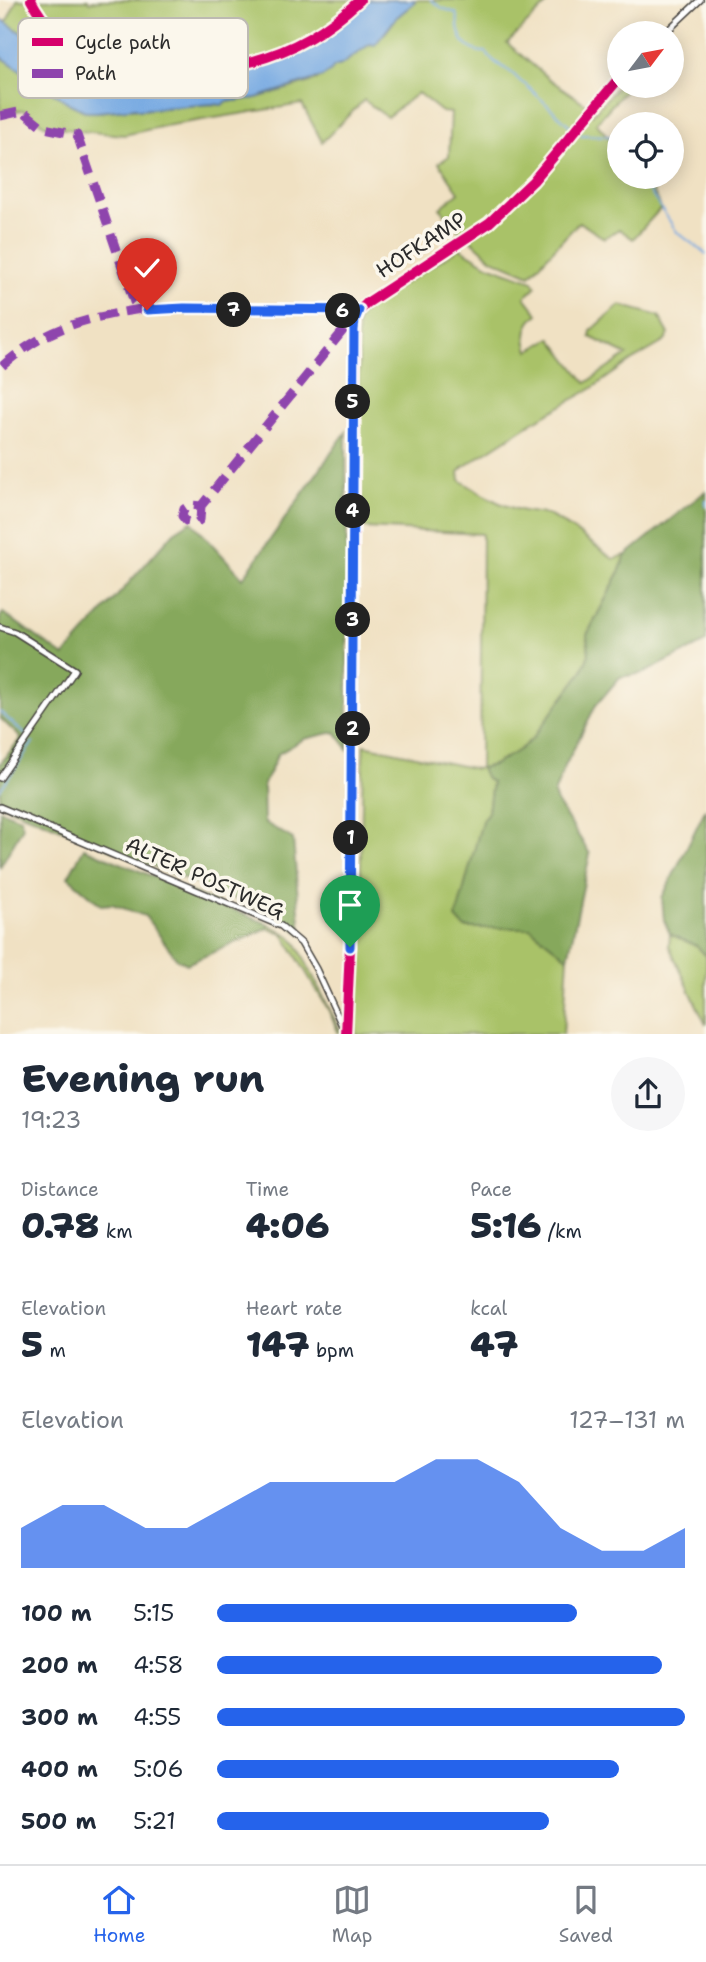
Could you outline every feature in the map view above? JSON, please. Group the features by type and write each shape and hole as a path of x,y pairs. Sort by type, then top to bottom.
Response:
{"street":[{"path":"31,0 43,18"},
{"path":"678,21 700,0"},
{"name":"HOFKAMP","path":"359,310 489,223 533,181 607,93"},
{"path":"141,309 359,310 354,330 352,766 346,1034"},
{"path":"0,627 15,632 75,670 0,778"},
{"name":"ALTER POSTWEG","path":"0,807 281,926 301,943 346,1034"}],"green space":[{"path":"17,0 368,0 325,37 289,55 248,68 248,18 18,18 18,31 6,23"},
{"path":"415,0 551,0 507,43 549,79 587,105 592,115 607,98 618,98 596,123 607,135 607,189 652,189 661,208 633,239 619,229 604,238 579,222 530,275 492,259 464,236 440,208 459,192 439,163 449,156 451,113 442,112 418,93 387,117 364,100 322,142 302,104 124,135 44,125 24,110 0,113 0,56 18,68 18,98 61,98 87,112 222,105 317,80 386,32"},
{"path":"460,248 488,265 533,281 536,286 525,297 538,314 530,322 527,331 529,351 551,338 586,383 627,355 590,337 591,331 620,305 659,316 669,334 665,341 591,389 533,422 459,472 460,480 490,499 515,509 550,516 613,559 626,555 587,635 589,654 582,672 532,739 519,751 493,765 481,768 492,782 488,812 482,821 465,928 530,928 568,958 563,1034 356,1034 364,745 480,768 482,534 365,528 358,444 357,336 358,322 370,305"},
{"path":"346,432 348,749 335,732 304,739 278,754 263,786 264,822 293,839 301,934 281,918 0,804 0,764 21,738 0,718 0,617 3,613 64,656 174,532 191,521 243,578"},
{"path":"706,491 706,642 644,673 620,677 596,705 554,794 590,854 568,958 530,928 465,928 456,918 482,821 488,812 492,782 486,779 481,768 493,765 532,739 582,672 589,654 587,635 626,555"},
{"path":"706,808 706,956 697,946 670,934 664,920 662,898"},
{"path":"0,810 20,818 23,827 0,867"},
{"path":"84,848 268,924 268,928 187,964 177,959 145,916 112,904 101,905 68,877"},
{"path":"268,924 290,936 297,944 342,1034 339,1034 328,1009 283,934 268,928"},
{"path":"670,934 697,946 706,956 706,1025 669,946"}],"water":[{"path":"368,0 415,0 397,17 375,45 370,44 322,77 256,98 226,102 222,105 87,112 61,98 248,98 248,68 289,55 325,37"},
{"path":"0,18 18,31 18,68 0,56"}],"waterway":[{"path":"431,0 456,13 460,36 465,44 477,51 486,52 572,128"},
{"path":"581,135 607,136"},
{"path":"648,189 677,232 706,254"},
{"path":"706,501 706,506"},
{"path":"0,712 26,735"},
{"path":"0,790 33,742"}],"marked path":[{"path":"0,116 23,111 44,128 77,135 134,302 141,309 66,327 32,344 0,368"},
{"path":"201,506 200,520 196,523 186,521 182,516 184,509 190,505 201,506 346,327 355,320"}],"cycle path":[{"path":"31,0 43,18"},
{"path":"248,63 296,45 335,21 360,0"},
{"path":"346,1034 350,947 355,320 367,303 489,223 533,181 607,93"}],"route":[{"path":"147,310 359,310 354,330 350,947"}]}
